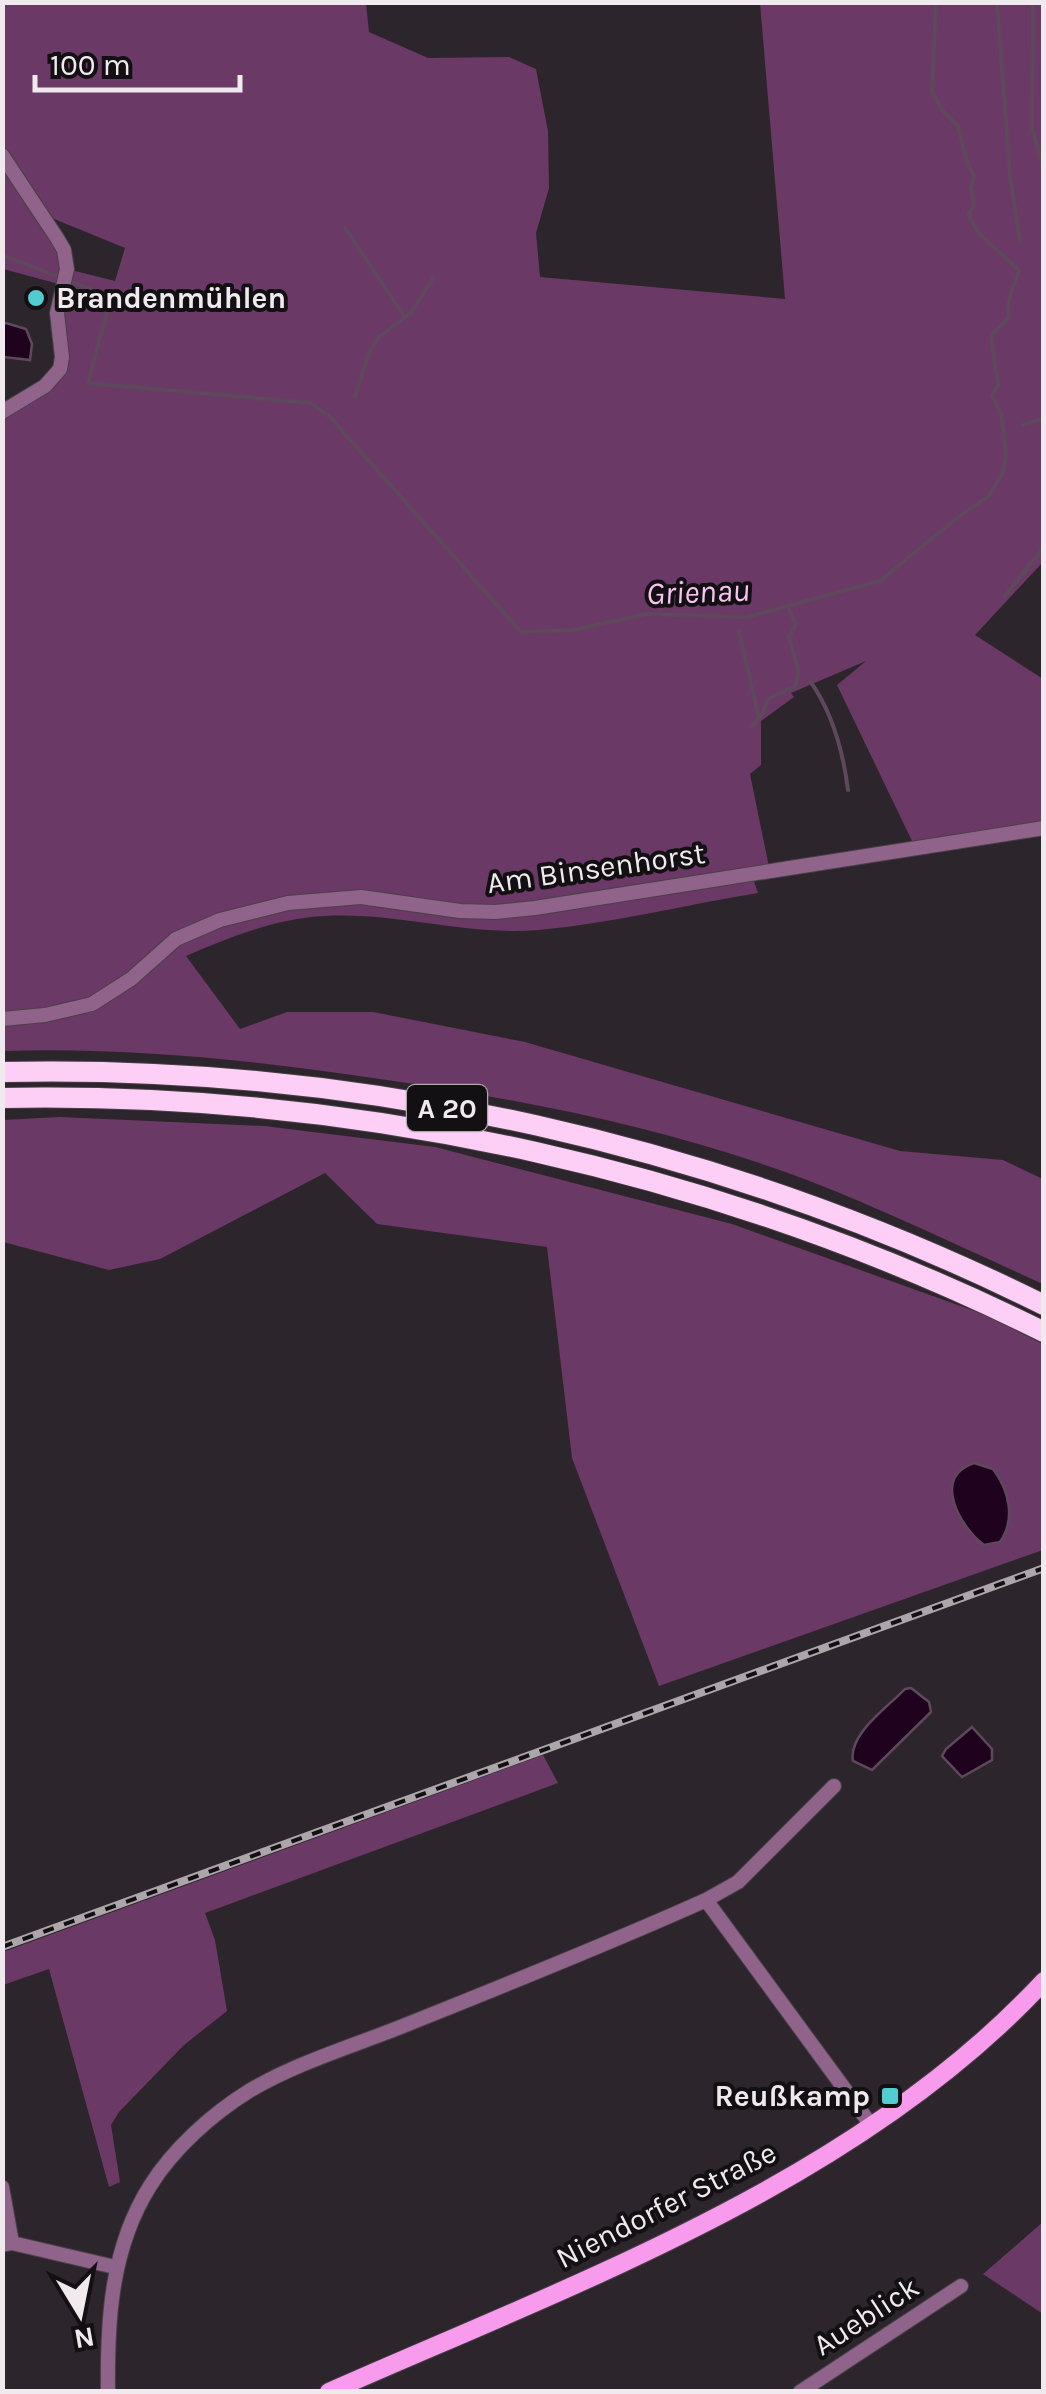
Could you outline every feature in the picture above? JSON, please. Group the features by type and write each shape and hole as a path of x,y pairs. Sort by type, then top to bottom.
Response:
{"highway":[{"name":"A 20","path":"2,1072 138,1074 306,1085 558,1130 764,1188 877,1229 1044,1305"},
{"name":"A 20","path":"2,1098 120,1098 302,1111 550,1155 754,1212 864,1252 1044,1332"}],"main road":[{"name":"Niendorfer Straße","path":"329,2392 730,2211 871,2125 962,2060 1044,1981"}],"street":[{"path":"2,155 64,250 66,269 57,313 60,369 45,386 2,412"},
{"name":"Am Binsenhorst","path":"2,1019 45,1015 92,1004 122,986 176,939 220,920 288,903 361,897 460,910 536,908 1044,828"},
{"path":"108,2392 107,2335 116,2267 150,2186 221,2110 247,2092 340,2050 601,1947 706,1900 738,1882 834,1786"},
{"path":"706,1900 871,2125"},
{"path":"2,2187 7,2244 116,2267"},
{"name":"Aueblick","path":"800,2392 961,2286"}],"shaded area":[{"path":"2,3 366,3 369,32 428,58 509,57 536,69 548,131 549,188 536,233 540,277 785,299 760,3 1043,3 1043,562 975,635 1043,679 1043,822 913,843 837,685 866,661 791,693 794,697 761,721 761,765 750,774 769,867 750,870 758,893 539,930 485,930 379,917 325,916 289,920 254,930 186,956 240,1029 287,1012 373,1012 525,1042 900,1151 1003,1160 1043,1179 1043,1284 807,1180 701,1145 593,1117 428,1086 281,1066 142,1053 3,1051 3,412 56,375 59,284 3,269","holes":["42,214 125,248 115,281 67,269"]},
{"path":"6,323 26,329 32,344 30,360 3,357"},
{"path":"60,1117 264,1126 435,1147 732,1224 983,1314 1043,1344 1043,1550 659,1686 572,1458 547,1247 377,1224 325,1173 160,1259 109,1270 3,1242 3,1120"},
{"path":"974,1463 993,1469 1006,1495 1008,1524 1000,1542 984,1545 966,1526 954,1502 954,1479"},
{"path":"911,1688 929,1702 931,1712 872,1770 853,1761 853,1751 863,1731 905,1689"},
{"path":"972,1727 992,1749 992,1760 962,1777 942,1756"},
{"path":"543,1755 558,1783 205,1913 215,1940 227,2011 184,2045 119,2112 111,2125 120,2182 109,2187 49,1969 3,1985 3,1952"},
{"path":"1043,2222 1043,2314 983,2274"}],"waterway":[{"name":"Grienau","path":"67,280 111,297 88,383 311,403 330,417 521,632 573,630 647,614 747,617 880,581 989,496 1003,472 1006,454 1001,413 992,396 998,385 991,336 1009,317 1008,302 1019,270 979,234 968,214 974,206 974,175 958,126 942,110 932,91 936,2"},
{"path":"997,2 1010,175 1020,242"},
{"path":"1033,2 1032,129 1044,168"},
{"path":"345,228 405,317"},
{"name":"Grienau","path":"2,255 59,277"},
{"path":"355,397 369,352 380,336 411,313 433,278"},
{"path":"1023,425 1044,418"},
{"path":"1004,597 1044,547"},
{"path":"751,727 768,699 795,686 799,672 789,637 796,624 788,606"},
{"path":"739,632 759,718"},
{"path":"810,681 836,733 848,790"}],"railway":[{"path":"2,1947 1044,1568"}],"place":[{"name":"Brandenmühlen","path":"36,298"},
{"name":"Reußkamp","path":"890,2096"}]}
